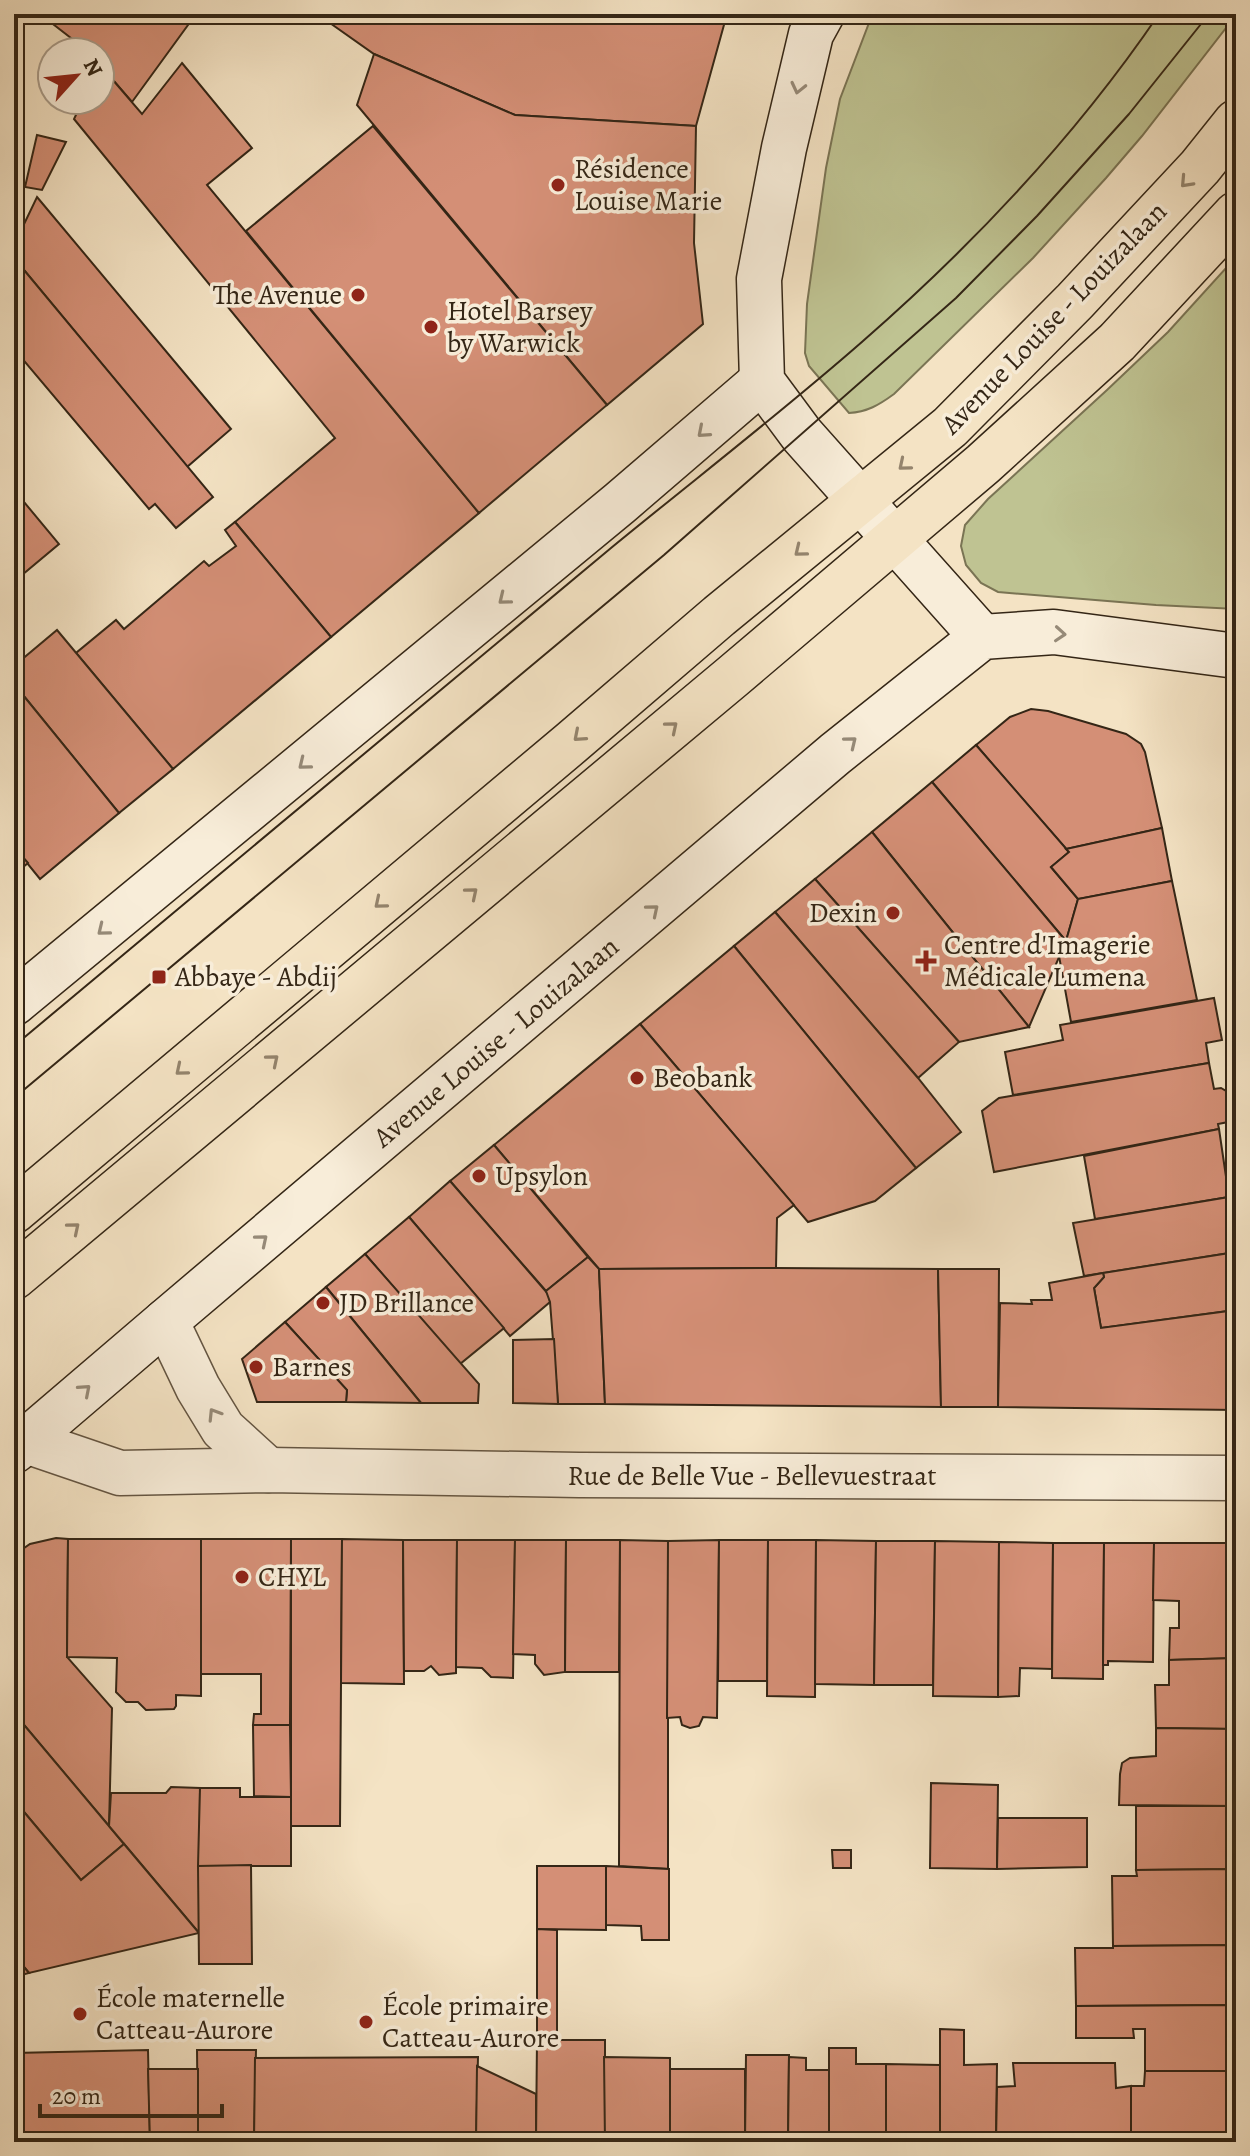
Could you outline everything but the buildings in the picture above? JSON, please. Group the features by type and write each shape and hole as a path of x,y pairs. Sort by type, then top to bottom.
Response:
{"highway":[{"name":"Avenue Louise - Louizalaan","path":"14,1211 719,616 950,427 1065,311 1200,167 1236,122"},
{"name":"Avenue Louise - Louizalaan","path":"14,1277 983,464 1117,342 1236,214"}],"main road":[{"path":"822,14 811,34 784,148 759,279 762,381 802,435 982,637 1054,632 1236,656"},
{"path":"14,1003 620,503 762,381"},
{"name":"Avenue Louise - Louizalaan","path":"18,1442 166,1321 835,754 982,637"},
{"path":"166,1321 198,1388 223,1429 268,1470"},
{"name":"Rue de Belle Vue - Bellevuestraat","path":"18,1442 120,1473 268,1470 579,1475 1236,1478"}],"green space":[{"path":"875,14 1236,15 1142,136 1033,258 894,394 873,407 849,413 809,366 805,353 807,304 826,168 840,99"},
{"path":"1236,257 1236,609 998,592 981,583 966,565 961,546 965,525 988,499 1168,332"}],"tram line":[{"path":"14,1046 863,341 944,266 1022,187 1093,103 1159,14"},
{"path":"14,1098 664,555 956,298 1037,216 1129,114 1209,14"}],"place":[{"name":"Résidence Louise Marie","path":"558,185"},
{"name":"The Avenue","path":"358,295"},
{"name":"Hotel Barsey by Warwick","path":"431,327"},
{"name":"Dexin","path":"893,913"},
{"name":"Centre d'Imagerie Médicale Lumena","path":"926,961"},
{"name":"Abbaye - Abdij","path":"159,977"},
{"name":"Beobank","path":"637,1078"},
{"name":"Upsylon","path":"479,1176"},
{"name":"JD Brillance","path":"323,1303"},
{"name":"Barnes","path":"256,1367"},
{"name":"CHYL","path":"242,1577"},
{"name":"École maternelle Catteau-Aurore","path":"80,2014"},
{"name":"École primaire Catteau-Aurore","path":"366,2022"}]}
